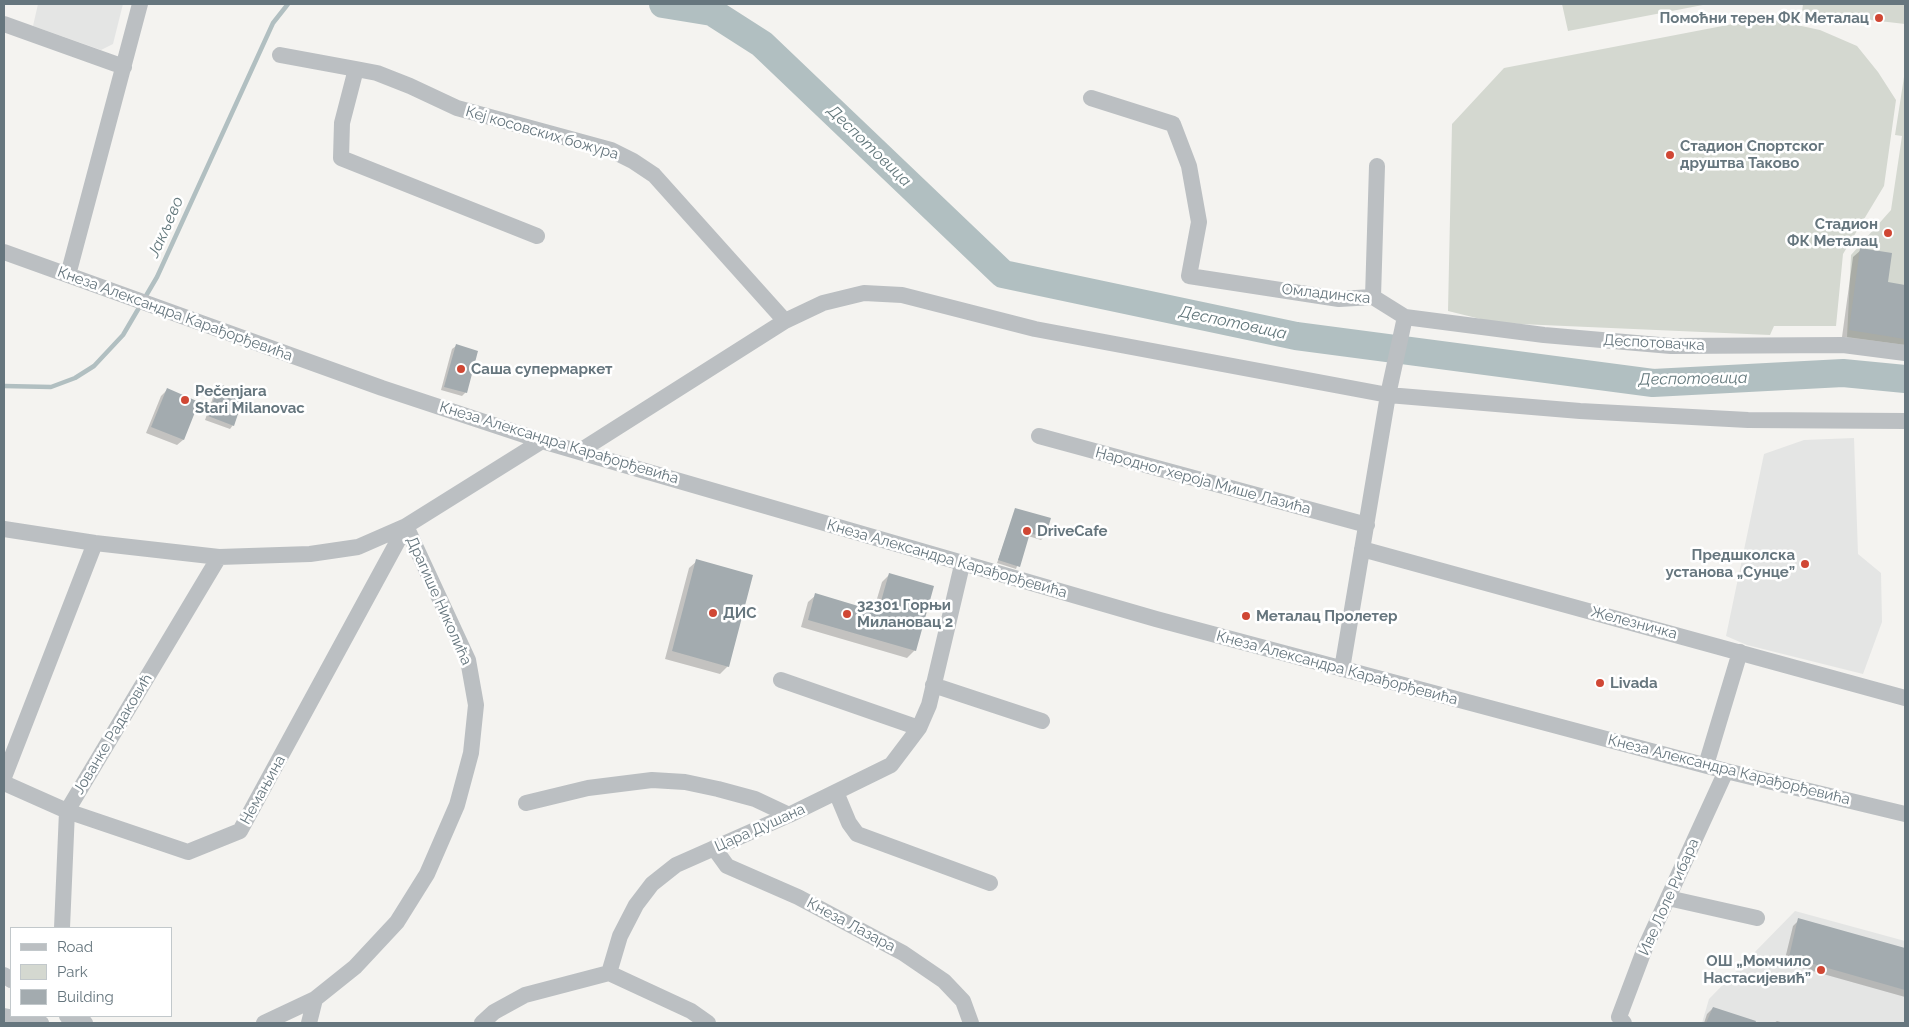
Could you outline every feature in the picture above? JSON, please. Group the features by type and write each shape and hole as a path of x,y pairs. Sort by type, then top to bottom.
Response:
{"street":[{"path":"68,275 140,4"},
{"path":"4,24 124,67"},
{"path":"280,55 356,70 342,123 340,158 537,236"},
{"name":"Кеј косовских божура","path":"356,70 377,74 402,83 458,108 611,150 633,161 654,175 786,321"},
{"name":"Омладинска","path":"1091,98 1173,124 1189,166 1199,222 1189,276 1339,299 1374,297 1403,323"},
{"path":"1374,297 1377,166"},
{"name":"Кнеза Александра Карађорђевића","path":"4,252 372,384 542,440 962,565 1726,771 1905,814"},
{"path":"580,451 786,321 823,303 864,293 902,295 1035,329 1388,395 1580,411 1748,420 1905,421"},
{"path":"1342,669 1388,395 1403,323"},
{"name":"Деспотовачка","path":"1403,323 1671,346 1843,345 1905,353"},
{"name":"Народног хероја Мише Лазића","path":"1039,436 1367,525"},
{"path":"4,529 95,543 219,557 310,554 358,547 406,526 542,440"},
{"name":"Драгише Николића","path":"264,1023 314,999 355,967 397,922 427,874 457,805 471,753 476,705 468,660 406,526"},
{"name":"Немањина","path":"4,783 67,812 188,852 240,831 406,526"},
{"path":"4,777 95,543"},
{"name":"Железничка","path":"1362,549 1905,698"},
{"name":"Јованке Радаковић","path":"62,927 67,812 219,557"},
{"name":"Цара Душана","path":"609,973 620,936 636,906 652,884 676,865 788,815 891,765 919,728 929,705 962,565"},
{"path":"1706,765 1740,652"},
{"path":"781,680 919,728"},
{"path":"933,685 1042,721"},
{"name":"Иве Лоле Рибара","path":"1624,1023 1619,1016 1645,948 1726,771"},
{"path":"526,803 588,788 652,780 685,782 718,789 755,800 788,815"},
{"path":"836,792 849,823 857,834 990,883"},
{"name":"Кнеза Лазара","path":"714,848 727,866 798,897 903,953 944,981 963,1000 971,1023"},
{"path":"1668,898 1757,918"},
{"path":"482,1023 494,1012 525,995 609,973 691,1011 708,1023"},
{"path":"309,1023 314,999"},
{"path":"4,1016 41,1023"},
{"path":"70,1017 85,1023"}],"shaded area":[{"path":"38,4 123,4 113,44 101,50 33,26"},
{"name":"Предшколска установа „Сунце”","path":"1854,438 1858,554 1881,573 1882,622 1863,674 1747,645 1726,636 1764,454 1804,440"},
{"name":"ОШ „Момчило Настасијевић”","path":"1795,911 1905,941 1905,1023 1702,1023 1709,999"}],"green space":[{"path":"1562,4 1708,4 1568,31"},
{"name":"Помоћни терен ФК Металац","path":"1803,4 1905,4 1905,24 1802,12"},
{"name":"Стадион Спортског друштва Таково","path":"1764,18 1820,30 1857,46 1878,72 1896,100 1884,186 1843,254 1836,326 1774,326 1770,335 1497,323 1448,311 1452,124 1504,68"},
{"name":"Стадион ФК Металац","path":"1904,77 1905,345 1847,337 1851,255 1891,210 1902,136 1895,135"}],"building":[{"path":"1860,248 1892,253 1888,282 1905,285 1905,339 1849,330"},
{"name":"Саша супермаркет","path":"456,344 478,351 467,393 444,387"},
{"path":"219,384 245,393 234,426 208,416"},
{"path":"167,388 199,402 184,440 151,427"},
{"path":"1015,508 1051,518 1045,538 1030,533 1020,567 998,560"},
{"name":"ДИС","path":"696,559 753,575 729,667 672,651"},
{"name":"32301 Горњи Милановац 2","path":"889,573 934,586 916,651 808,620 815,593 878,612"},
{"path":"1798,918 1905,948 1905,990 1789,957"},
{"path":"1713,1007 1756,1021 1755,1023 1706,1023"}],"waterway":[{"name":"Јакљево","path":"4,386 51,387 75,378 94,366 123,335 157,277 273,23 288,4"},
{"name":"Деспотовица","path":"663,4 712,12 762,44 1003,274 1296,336 1653,383 1843,373 1905,379"}],"place":[{"name":"Помоћни терен ФК Металац","path":"1879,18"},
{"name":"Стадион Спортског друштва Таково","path":"1670,155"},
{"name":"Стадион ФК Металац","path":"1888,233"},
{"name":"Саша супермаркет","path":"461,369"},
{"name":"Pečenjara Stari Milanovac","path":"185,400"},
{"name":"DriveCafe","path":"1027,531"},
{"name":"Предшколска установа „Сунце”","path":"1805,564"},
{"name":"ДИС","path":"713,613"},
{"name":"32301 Горњи Милановац 2","path":"847,614"},
{"name":"Металац Пролетер","path":"1246,616"},
{"name":"Livada","path":"1600,683"},
{"name":"ОШ „Момчило Настасијевић”","path":"1821,970"}]}
